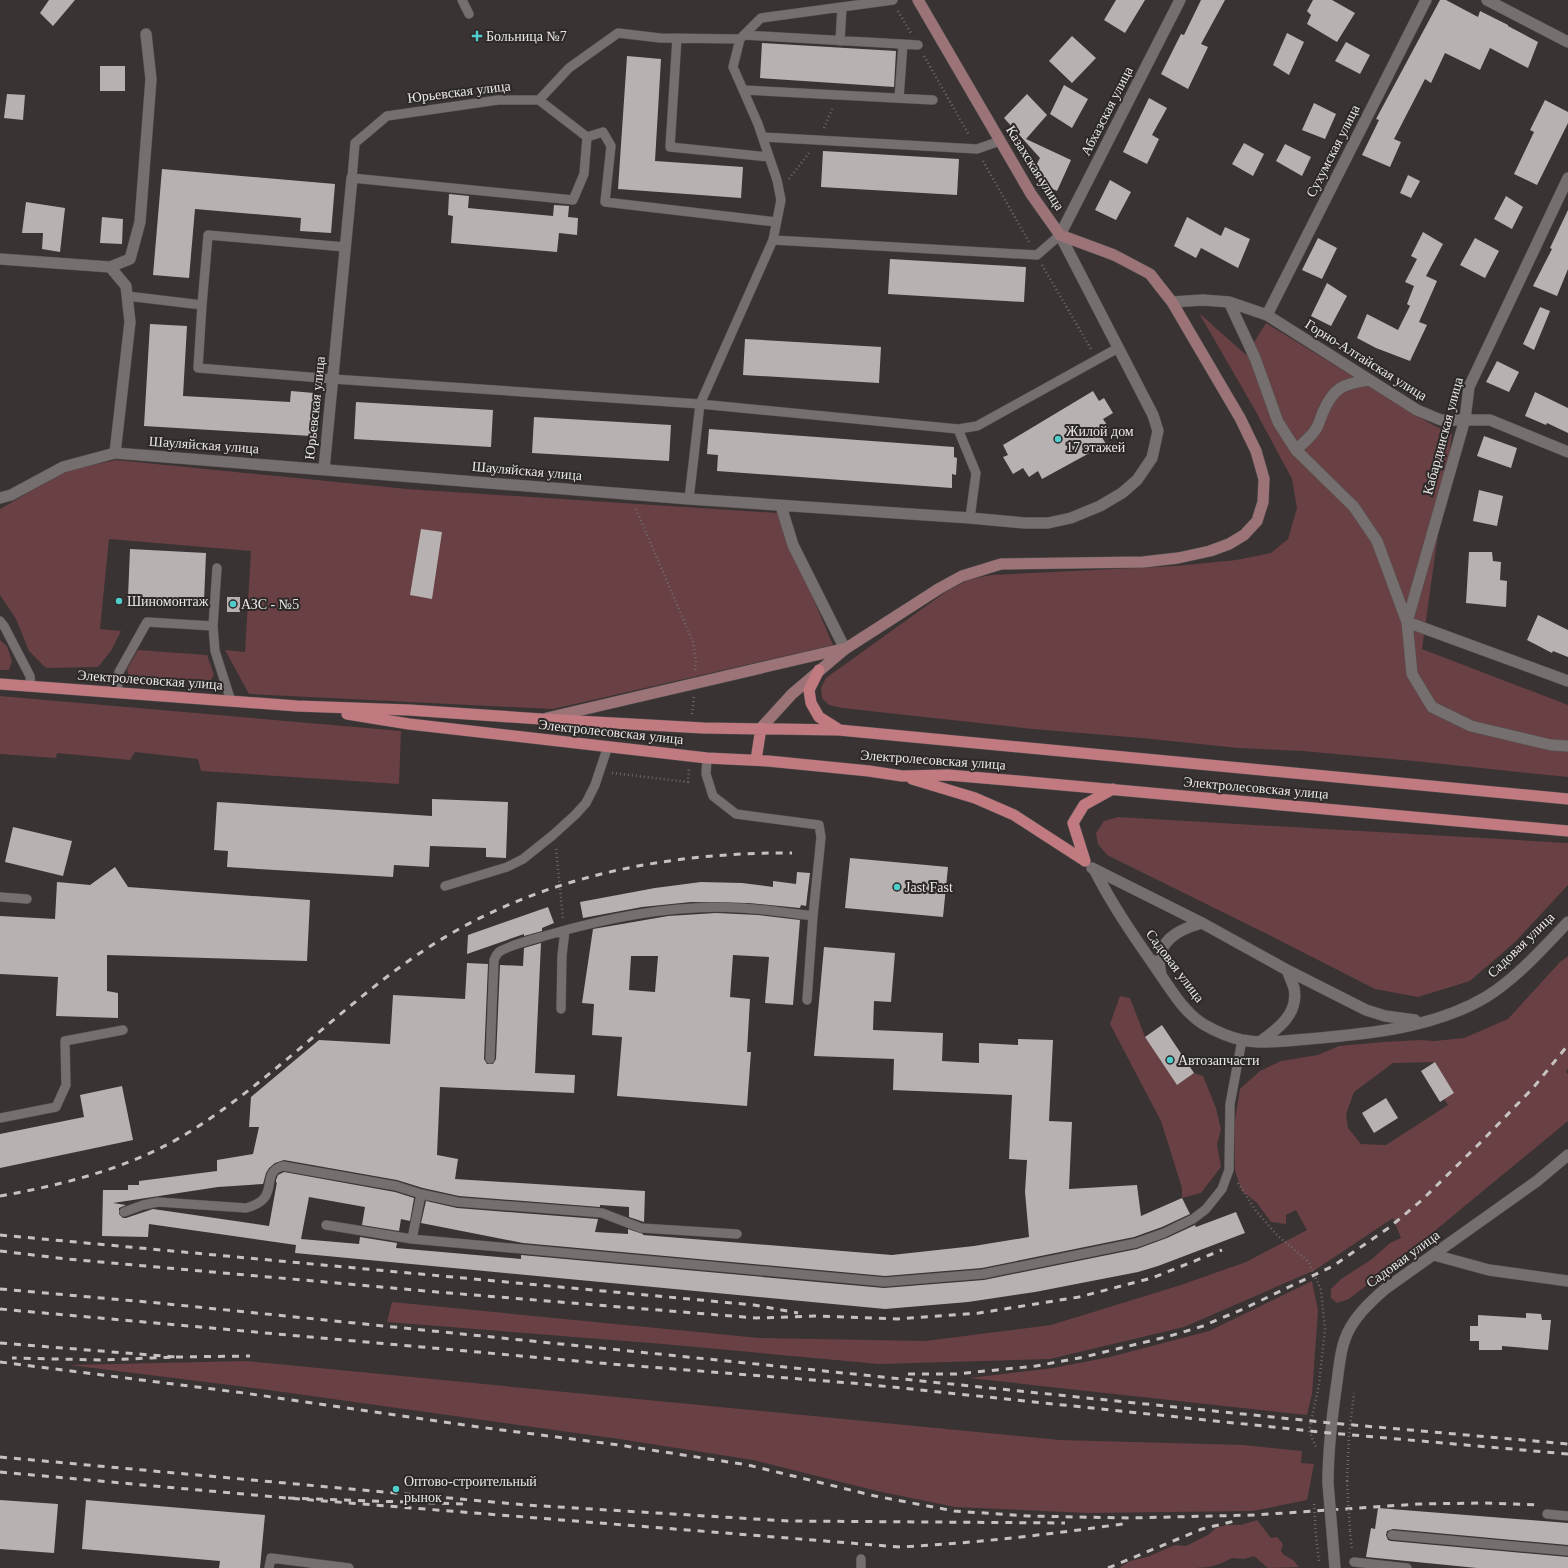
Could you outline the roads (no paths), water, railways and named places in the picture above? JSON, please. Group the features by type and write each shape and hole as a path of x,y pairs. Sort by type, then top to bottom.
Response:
{"main road":[{"name":"Казахская улица","path":"918,0 1031,194 1060,235"},
{"path":"756,760 761,728 792,694 845,649 940,588 962,576 983,568 1001,564 1143,562 1178,558 1210,551 1229,544 1244,534 1257,521 1264,502 1264,479 1256,451 1240,418 1172,302 1150,274 1114,255 1060,235"},
{"path":"541,720 845,649"},
{"path":"819,670 809,690 811,703 819,717 839,730"},
{"name":"Электролесовская улица","path":"0,684 297,706 409,710 541,720 691,727 839,730 1568,799"},
{"name":"Электролесовская улица","path":"297,706 409,724 707,758 756,760 869,771 902,776 948,775 1568,831"},
{"path":"902,776 975,798 1014,815 1085,861"},
{"path":"1085,861 1073,823 1084,805 1113,789"}],"street":[{"name":"Абхазская улица","path":"1060,235 1180,0"},
{"name":"Сухумская улица","path":"1267,315 1426,0"},
{"path":"1487,0 1568,42"},
{"path":"0,259 110,267 130,259 140,222 152,79 146,34"},
{"name":"Юрьевская улица","path":"324,469 352,178"},
{"name":"Кабардинская улица","path":"1407,622 1464,419 1469,387 1568,178"},
{"name":"Шауляйская улица","path":"0,498 11,495 62,467 115,453 689,499 1025,523 1048,523 1071,518 1100,506 1122,493 1138,480 1152,458 1158,431 1153,415 1060,235"},
{"path":"110,267 126,286 130,322 115,453"},
{"name":"Горно-Алтайская улица","path":"1172,302 1203,300 1229,302 1267,315 1417,410 1440,420 1490,420 1568,452"},
{"path":"1229,302 1255,358 1278,422 1296,450 1354,507 1377,541 1407,622 1412,674 1432,707 1471,726 1551,745 1568,746"},
{"path":"1296,450 1316,429 1329,398 1338,388 1353,382 1369,380"},
{"path":"781,506 793,545 845,649"},
{"path":"1407,622 1568,681"},
{"name":"Садовая улица","path":"1085,861 1094,869 1202,923 1287,970 1366,1010 1385,1016 1430,1020"},
{"name":"Садовая улица","path":"1094,869 1108,898 1186,1009 1201,1023 1214,1030 1242,1040 1260,1041 1330,1037 1390,1029 1448,1015 1467,1007 1501,987 1568,922"},
{"path":"1161,975 1159,956 1165,944 1174,934 1186,927 1202,923"},
{"path":"1260,1041 1278,1029 1288,1018 1293,1005 1294,988 1287,970"},
{"name":"Садовая улица","path":"1335,1568 1328,1483 1328,1445 1344,1339 1355,1320 1385,1289 1537,1182 1568,1155"},
{"path":"1434,1255 1489,1270 1568,1281"}],"lane":[{"path":"462,0 469,14"},
{"path":"689,499 700,404 773,240 781,200 763,137 733,67 742,37 761,18 892,0"},
{"path":"840,41 842,7"},
{"path":"587,138 538,100 568,68 618,34 676,38 742,37 918,45"},
{"path":"676,38 670,147 769,157"},
{"path":"900,98 903,44"},
{"path":"743,90 933,100"},
{"name":"Юрьевская улица","path":"352,178 355,143 387,116 498,100 538,100"},
{"path":"587,138 603,132 611,146 605,202 776,222"},
{"path":"763,137 977,149 1000,141"},
{"path":"352,178 573,200 584,174 587,138"},
{"path":"345,247 208,235 198,368 332,379 700,404 958,429 977,426 1118,348"},
{"path":"773,240 1037,255 1060,235"},
{"path":"127,296 202,305"},
{"path":"958,429 976,473 970,518"},
{"path":"217,568 213,626 214,651 231,701"},
{"path":"0,621 30,676 31,686"},
{"path":"118,693 119,672 147,622 213,626"},
{"path":"445,886 507,867 523,859 553,835 576,815 586,803 595,785 608,746"},
{"path":"707,758 706,774 713,796 736,814 819,826 821,837 813,916 807,1000"},
{"path":"0,897 27,899"},
{"path":"490,1059 494,960 500,952 521,943 565,931 631,915 664,910 740,908 813,916"},
{"path":"561,1009 562,955 565,931"},
{"path":"0,1118 56,1107 66,1085 65,1041 123,1030"},
{"path":"326,1225 412,1239 885,1282 983,1274 1136,1243 1193,1219 1206,1209 1222,1189 1229,1170 1230,1104 1242,1040"},
{"path":"124,1212 143,1205 158,1202 246,1208 256,1205 266,1196 272,1172 277,1167 283,1166 396,1186 422,1194 458,1202 602,1213 641,1228 737,1234"},
{"path":"412,1239 422,1194"},
{"path":"1547,1514 1568,1516"},
{"path":"1392,1535 1568,1550"},
{"path":"269,1568 270,1558 349,1568"},
{"path":"1354,1562 1407,1568"}],"railway":[{"path":"0,1196 47,1187 116,1167 181,1137 213,1117 243,1095 389,975 420,953 462,927 506,906 551,889 598,875 645,865 694,858 743,854 792,853"},
{"path":"908,1374 956,1374 1036,1366 1084,1357 1170,1336 1203,1326 1243,1309 1333,1266 1390,1227 1423,1199 1533,1088 1568,1045"},
{"path":"0,1235 754,1305 798,1313"},
{"path":"0,1251 67,1259 437,1292 756,1318 815,1316 897,1319 979,1313 1079,1297 1152,1278 1222,1250"},
{"path":"0,1289 158,1303 1331,1423 1568,1444"},
{"path":"0,1309 599,1363 863,1384 1330,1433 1568,1454"},
{"path":"0,1343 176,1357 102,1360 12,1358"},
{"path":"176,1357 250,1356"},
{"path":"0,1362 244,1393 471,1426 619,1445 748,1465 875,1496 954,1511 1028,1516 1129,1518 1255,1515 1418,1504 1483,1503 1539,1505"},
{"path":"0,1457 526,1505 788,1521 1065,1523"},
{"path":"0,1472 287,1498"},
{"path":"463,1504 287,1498 900,1547 1015,1538 1129,1523"},
{"path":"1108,1568 1202,1529 1239,1520"}],"place":[{"name":"Больница №7","path":"477,36"},
{"name":"Жилой дом 17 этажей","path":"1058,439"},
{"name":"Шиномонтаж","path":"119,601"},
{"name":"АЗС - №5","path":"233,604"},
{"name":"Jast Fast","path":"897,887"},
{"name":"Автозапчасти","path":"1170,1060"},
{"name":"Оптово-строительный рынок","path":"396,1489"}]}
